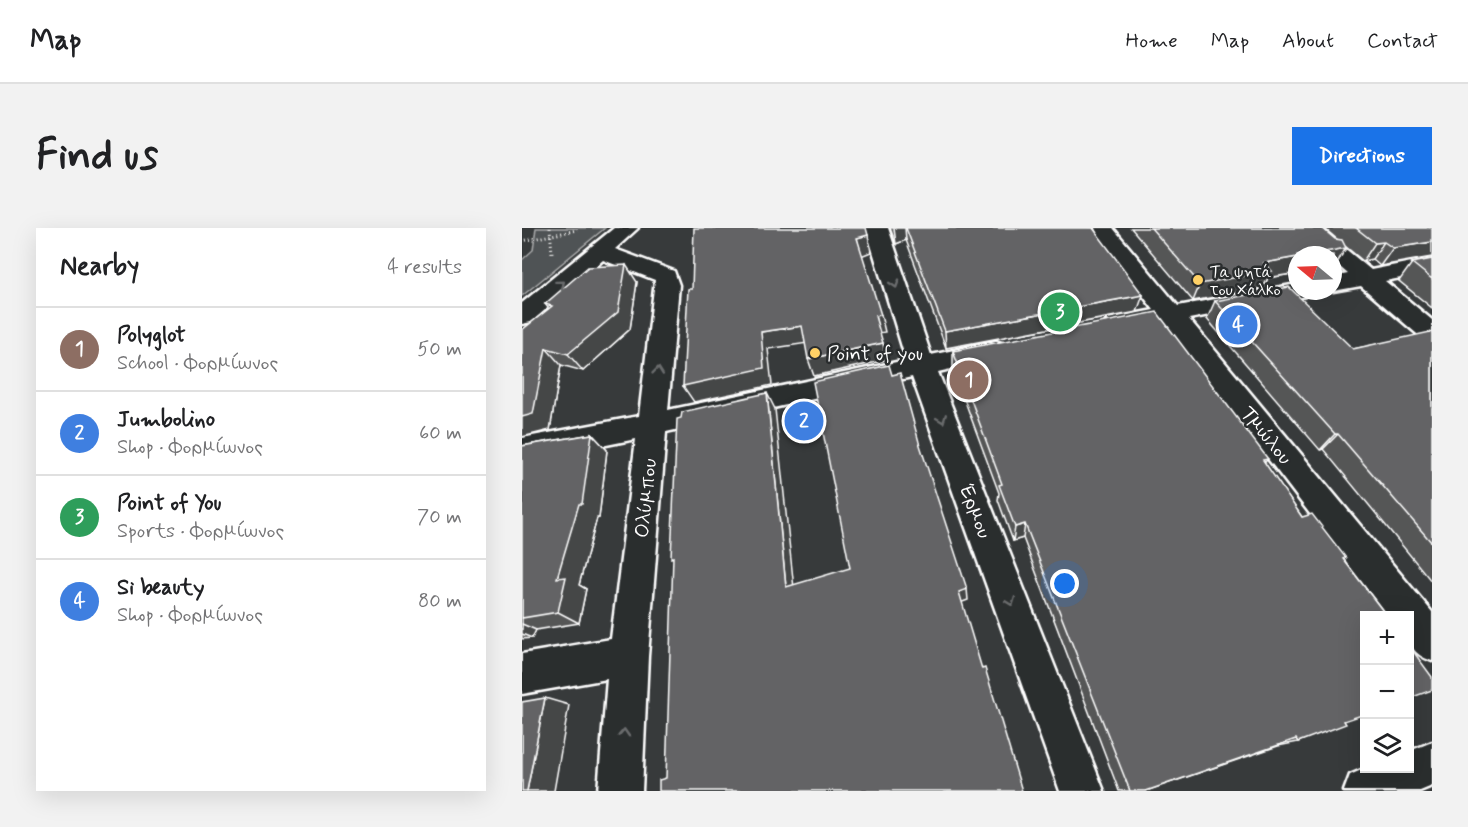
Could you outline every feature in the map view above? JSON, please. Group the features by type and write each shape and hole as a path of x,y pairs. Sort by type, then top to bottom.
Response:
{"street":[{"path":"522,316 592,239 627,228"},
{"name":"Έρμου","path":"877,228 921,364 1082,791"},
{"name":"Τμώλου","path":"1102,228 1432,642"},
{"path":"1307,228 1432,333"},
{"name":"Ολύμπου","path":"592,239 666,276 628,656 620,791"},
{"path":"1342,282 1432,265"},
{"path":"1089,331 1288,293"},
{"path":"522,450 1019,345"},
{"path":"522,674 628,656"},
{"path":"1366,791 1432,764"}],"path":[{"path":"522,241 592,239"}],"shaded area":[{"path":"536,228 605,228 522,296 522,260 533,250"}],"building":[{"path":"694,228 866,228 868,235 857,238 881,315 875,316 883,343 808,359 802,326 761,332 764,368 683,386 688,289 692,289"},
{"path":"906,228 1093,228 1143,295 945,331"},
{"path":"1151,228 1322,228 1335,239 1342,240 1346,248 1342,249 1342,246 1288,246 1288,259 1264,263 1272,271 1200,284"},
{"path":"1356,228 1432,228 1432,242 1393,248 1384,242 1375,243"},
{"path":"1432,259 1432,279 1412,263"},
{"path":"626,265 618,312 568,354 546,348 533,414 522,417 522,330 552,306 545,304 588,267"},
{"path":"1288,287 1288,300 1302,300 1353,349 1432,333 1432,543 1338,434 1335,434 1215,301"},
{"path":"1157,312 1268,459 1263,460 1302,517 1312,514 1383,611 1360,611 1360,716 1344,721 1346,724 1298,742 1296,739 1146,791 1130,791 1025,524 1015,527 999,485 1002,484 953,351"},
{"path":"889,365 892,375 900,373 919,442 967,589 959,592 982,669 985,668 1022,791 659,791 659,780 666,778 677,419 681,418 682,412 767,393 786,587 850,568 813,382"},
{"path":"592,434 582,504 579,504 557,578 566,577 558,612 522,618 522,446"},
{"path":"1414,652 1432,677 1432,690 1414,697"},
{"path":"545,698 527,791 522,791 522,702"}],"place":[{"name":"Τα ψητά του Χάλκο","path":"1198,280"},
{"name":"Point of You","path":"1060,312"},
{"name":"Si beauty","path":"1238,325"},
{"name":"Point of you","path":"815,353"},
{"name":"Polyglot","path":"969,380"},
{"name":"Jumbolino","path":"804,421"}]}
